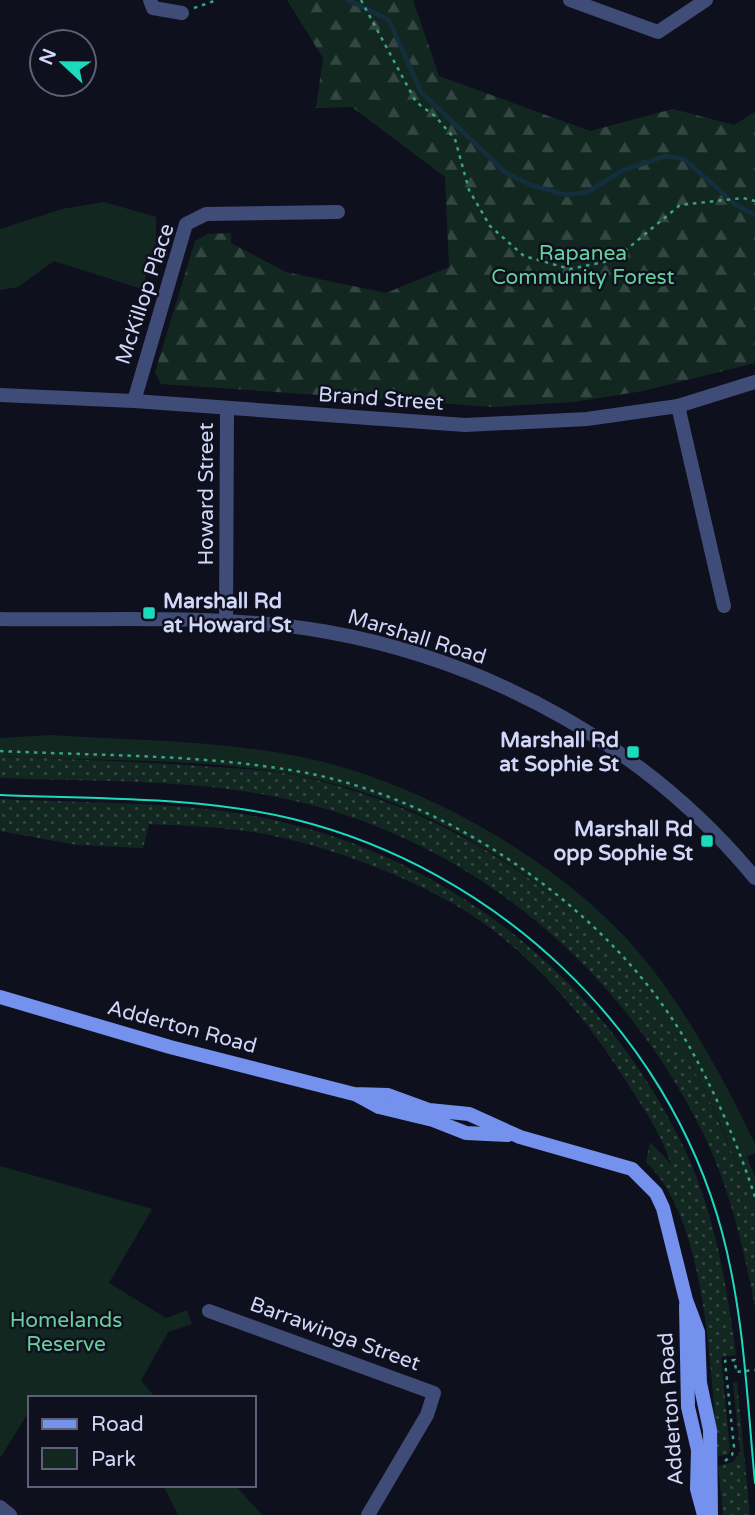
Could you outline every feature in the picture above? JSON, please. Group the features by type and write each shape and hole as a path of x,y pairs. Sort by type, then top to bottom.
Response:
{"main road":[{"name":"Adderton Road","path":"0,997 170,1047 354,1094 379,1107 433,1120 466,1133 520,1137 632,1169 656,1193 670,1228 686,1300 700,1340 700,1382 709,1423 711,1515"},
{"name":"Adderton Road","path":"686,1300 688,1407 697,1443 698,1489 704,1515"}],"street":[{"path":"150,0 153,8 182,13"},
{"path":"570,0 658,32 706,0"},
{"name":"McKillop Place","path":"134,401 186,224 206,214 338,212"},
{"name":"Brand Street","path":"0,395 134,401 465,425 587,419 678,406 755,382"},
{"path":"678,406 724,606"},
{"name":"Howard Street","path":"226,622 227,408"},
{"name":"Marshall Road","path":"0,619 226,622 327,632 372,642 463,670 520,694 606,743 653,777 712,830 755,878"},
{"name":"Barrawinga Street","path":"209,1311 434,1393 427,1415 368,1515"},
{"path":"0,1507 10,1515"}],"path":[{"path":"182,13 217,0"},
{"path":"361,0 416,102 435,116 455,139 469,190 490,226 524,256 570,269 614,260 680,205 743,198 755,201"},
{"path":"0,751 242,763 309,774 379,793 442,820 495,850 557,896 597,932 653,993 688,1045 723,1112 755,1197"},
{"path":"711,1461 730,1459 734,1451 725,1361 735,1360 736,1372 755,1370"}],"green space":[{"name":"Rapanea Community Forest","path":"287,0 413,0 439,76 590,131 673,109 734,125 755,112 755,363 643,391 573,402 493,407 161,384 155,372 195,241 208,234 231,233 231,243 286,272 386,293 449,267 445,177 352,107 316,108 323,58"},
{"path":"104,202 156,217 156,245 142,289 54,261 18,287 0,290 0,229 62,209"},
{"path":"49,735 257,749 335,765 386,782 437,804 533,859 616,928 650,966 694,1030 755,1144 755,1153 747,1157 755,1177 755,1218 724,1133 692,1066 653,1004 606,948 554,898 495,855 432,819 363,792 291,774 182,762 0,756 0,738"},
{"path":"0,756 186,765 296,775 378,799 444,827 505,862 560,903 610,951 654,1005 692,1066 742,1174 753,1206 755,1307 729,1198 704,1135 671,1075 632,1019 587,968 537,922 482,881 424,847 361,820 295,801 222,788 185,785 0,778"},
{"path":"0,799 125,803 218,810 319,832 386,857 449,890 508,930 561,976 609,1029 650,1087 685,1150 704,1199 724,1277 736,1355 721,1357 730,1451 727,1455 718,1456 708,1342 694,1259 682,1221 667,1188 646,1162 650,1142 671,1164 666,1152 642,1105 592,1032 561,994 508,942 466,912 413,883 355,859 297,841 255,832 149,824 143,848 77,845 0,831"},
{"name":"Homelands Reserve","path":"0,1166 152,1209 109,1283 166,1318 187,1310 192,1324 168,1332 141,1381 154,1396 28,1396 28,1413 0,1458"},
{"path":"737,1382 750,1515 723,1515 718,1466 733,1462 740,1452 733,1383"},
{"path":"164,1487 237,1487 262,1515 178,1515"}],"waterway":[{"path":"348,0 389,20 421,92 506,173 531,185 566,195 588,192 623,170 666,156 684,159 736,205 755,215"}],"tram line":[{"path":"0,795 184,802 293,819 367,843 438,876 503,918 563,968 616,1025 660,1089 696,1158 722,1232 735,1294 744,1357 755,1483"}],"place":[{"name":"Marshall Rd at Howard St","path":"149,613"},
{"name":"Marshall Rd at Sophie St","path":"633,752"},
{"name":"Marshall Rd opp Sophie St","path":"707,841"}]}
